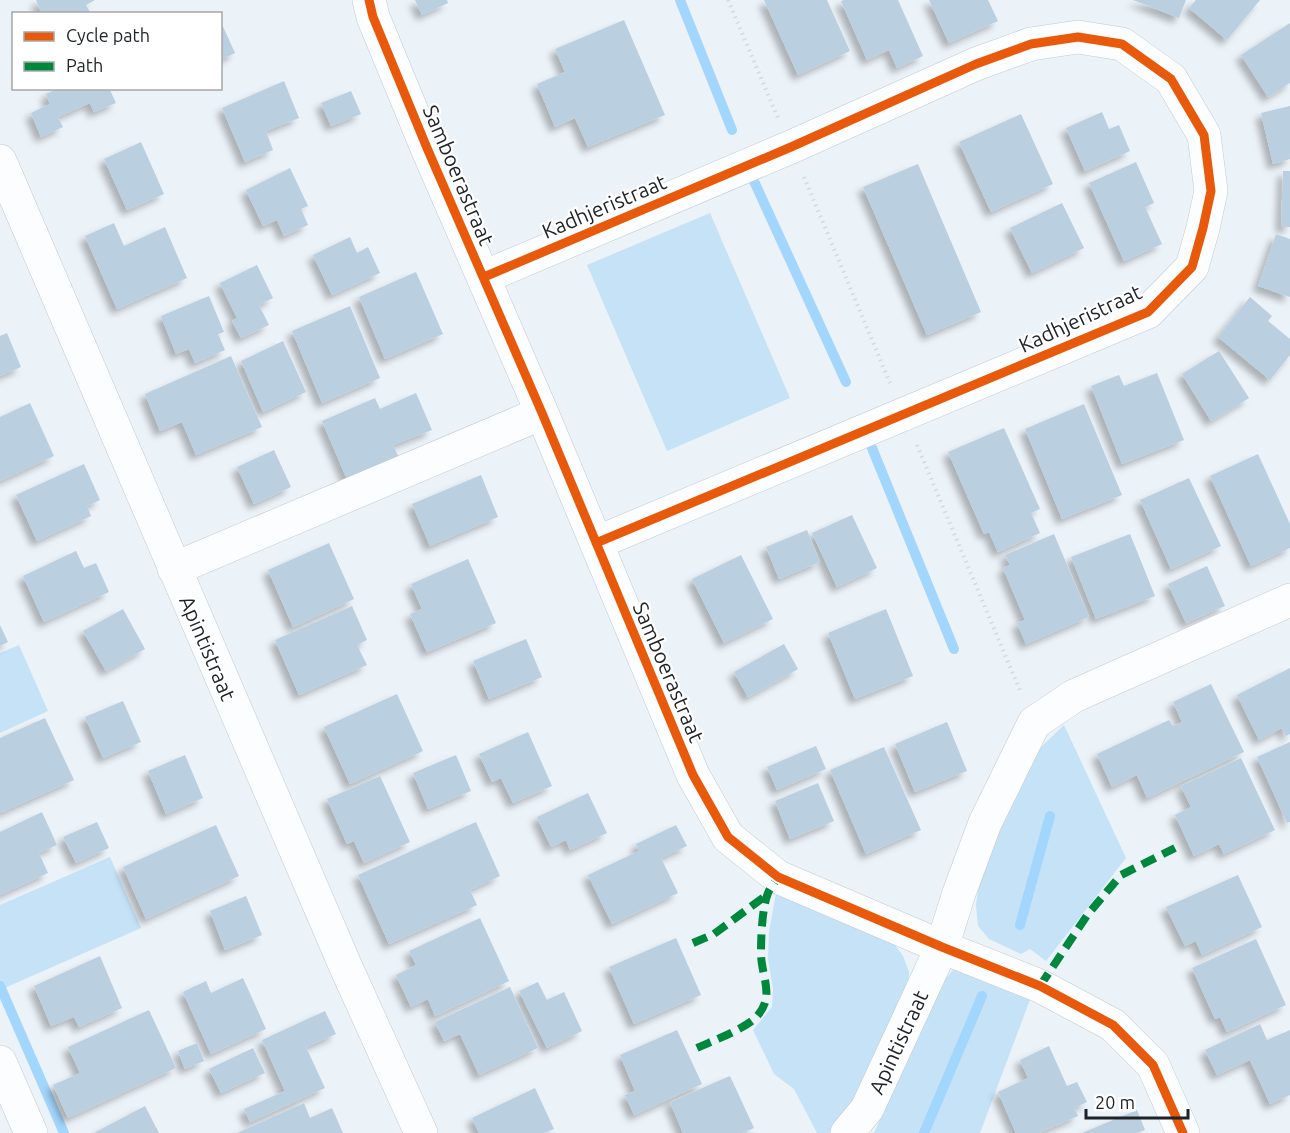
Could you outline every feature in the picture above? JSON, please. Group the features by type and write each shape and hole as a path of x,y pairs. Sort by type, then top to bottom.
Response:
{"street":[{"name":"Samboerastraat","path":"369,0 373,17 409,104 542,413 693,775 728,837 778,877 1040,986 1113,1025 1153,1065 1183,1133"},
{"name":"Kadhjeristraat","path":"484,277 791,147 976,64 1031,44 1078,37 1122,44 1172,79 1204,135 1211,191 1191,267 1148,312 596,543"},
{"name":"Apintistraat","path":"0,161 345,965 421,1133"},
{"path":"174,569 542,413"},
{"path":"1034,723 1074,696 1290,600"},
{"name":"Apintistraat","path":"847,1133 867,1109 942,947 985,823 1034,723"},
{"path":"0,1062 31,1133"}],"path":[{"path":"728,0 1034,723"}],"shaded area":[{"path":"710,213 790,398 667,451 587,265"},
{"path":"19,645 48,711 0,733 0,653"},
{"path":"1064,725 1126,858 1046,961 1030,949 1021,954 989,939 978,926 976,905 979,883 1020,778 1038,750"},
{"path":"110,857 141,928 0,990 0,905"},
{"path":"776,893 892,941 903,956 909,972 908,996 871,1072 833,1133 817,1133 794,1089 774,1074 753,1030 772,1007 773,989 768,958 769,932"},
{"path":"965,967 1031,997 980,1133 874,1133 943,982 953,970"}],"building":[{"path":"36,0 95,0 86,5 90,12 41,12"},
{"path":"415,0 447,0 448,3 422,15"},
{"path":"764,0 827,0 850,51 798,75"},
{"path":"898,0 923,56 897,68 889,50 867,60 841,1"},
{"path":"929,0 988,0 998,21 949,43"},
{"path":"1133,0 1186,0 1179,18"},
{"path":"1196,0 1260,0 1227,40 1189,8"},
{"path":"624,20 665,115 588,147 575,118 555,127 537,84 565,72 555,49"},
{"path":"1290,23 1290,83 1268,97 1241,55"},
{"path":"222,24 235,53 222,59"},
{"path":"284,81 299,118 266,131 273,150 245,162 222,108"},
{"path":"55,90 110,90 116,103 94,112 90,103 58,117 63,127 41,137 31,113 50,104 46,94"},
{"path":"351,91 361,114 331,126 321,103"},
{"path":"1290,106 1290,159 1273,164 1261,113"},
{"path":"1102,112 1109,129 1119,125 1130,151 1085,171 1066,128"},
{"path":"1021,114 1053,184 991,212 959,142"},
{"path":"141,142 164,194 127,210 104,159"},
{"path":"1136,162 1154,203 1145,207 1162,244 1124,261 1089,183"},
{"path":"918,164 981,312 927,335 863,187"},
{"path":"290,168 308,206 301,209 308,225 284,236 277,220 263,226 246,190"},
{"path":"1283,171 1290,171 1290,227 1281,227"},
{"path":"1062,203 1084,248 1032,273 1010,228"},
{"path":"114,223 124,246 165,227 187,278 117,309 85,236"},
{"path":"1276,234 1290,239 1290,297 1258,286"},
{"path":"350,237 357,253 368,247 380,273 332,295 313,255"},
{"path":"257,265 273,298 259,305 269,325 241,338 232,321 237,318 220,283"},
{"path":"416,272 443,334 385,359 359,297"},
{"path":"209,296 224,332 218,334 225,350 195,363 189,349 176,354 161,316"},
{"path":"1250,297 1272,316 1268,321 1290,339 1290,355 1270,380 1218,337"},
{"path":"350,306 380,378 322,403 292,331"},
{"path":"7,333 21,367 0,376 0,336"},
{"path":"283,341 306,392 263,412 241,361"},
{"path":"1219,351 1249,398 1211,421 1182,374"},
{"path":"231,356 262,427 196,455 182,422 160,431 145,394"},
{"path":"1157,373 1184,440 1122,464 1091,386 1119,375 1124,386"},
{"path":"416,393 432,430 393,445 401,462 349,484 322,421 375,398 380,409"},
{"path":"30,403 54,456 0,481 0,417"},
{"path":"1084,404 1122,495 1062,519 1025,429"},
{"path":"1004,428 1040,509 1031,513 1040,533 998,552 989,532 984,534 948,452"},
{"path":"274,450 291,487 254,504 237,467"},
{"path":"1258,454 1290,524 1290,548 1251,566 1210,476"},
{"path":"84,464 100,500 87,506 91,516 37,541 16,495"},
{"path":"481,475 498,517 430,546 412,504"},
{"path":"1189,478 1221,546 1171,569 1140,500"},
{"path":"852,515 877,568 837,587 812,533"},
{"path":"807,530 820,562 779,579 766,547"},
{"path":"1054,534 1089,617 1026,644 1017,623 1025,620 1003,568 1010,565 1005,555"},
{"path":"1130,534 1155,596 1096,619 1071,557"},
{"path":"329,543 354,599 293,627 268,570"},
{"path":"76,551 84,568 96,563 109,592 44,622 23,576"},
{"path":"741,555 773,619 724,643 692,579"},
{"path":"468,559 496,623 427,652 410,614 422,609 411,584"},
{"path":"1207,566 1225,606 1186,623 1168,584"},
{"path":"352,606 367,640 357,645 367,665 299,695 275,640"},
{"path":"123,609 145,649 106,671 83,631"},
{"path":"886,609 913,676 855,699 828,633"},
{"path":"0,625 8,642 0,646"},
{"path":"526,639 542,677 489,699 473,661"},
{"path":"784,644 798,669 748,697 734,672"},
{"path":"1290,668 1290,734 1286,736 1282,728 1259,740 1237,695"},
{"path":"1211,684 1244,752 1147,798 1137,775 1112,787 1097,754 1169,720 1173,726 1182,722 1173,702"},
{"path":"397,694 423,751 350,784 324,727"},
{"path":"123,701 141,742 103,758 85,717"},
{"path":"45,718 74,780 0,813 0,738"},
{"path":"947,722 967,771 915,792 895,744"},
{"path":"528,732 552,786 513,803 501,778 492,782 479,754"},
{"path":"1290,742 1290,822 1287,823 1257,757"},
{"path":"816,746 826,769 777,790 767,767"},
{"path":"884,747 921,830 866,854 830,770"},
{"path":"185,755 203,798 166,814 148,771"},
{"path":"456,755 471,791 428,809 413,773"},
{"path":"1241,758 1275,830 1224,854 1219,844 1194,856 1175,815 1191,807 1181,786"},
{"path":"380,776 410,842 364,863 354,841 347,844 327,799"},
{"path":"818,783 834,821 790,839 775,801"},
{"path":"588,793 607,833 570,850 566,840 551,847 537,817"},
{"path":"42,812 57,845 39,853 48,873 0,895 0,832"},
{"path":"97,822 109,848 76,863 63,837"},
{"path":"476,822 500,876 470,890 477,905 389,944 358,875"},
{"path":"216,825 239,876 146,919 123,867"},
{"path":"676,825 687,846 661,858 678,893 612,924 588,875 639,851 636,844"},
{"path":"1238,875 1262,927 1202,955 1196,941 1185,946 1166,907"},
{"path":"246,896 262,935 225,950 210,911"},
{"path":"480,918 509,981 435,1016 428,999 411,1007 396,975 416,965 409,951"},
{"path":"676,938 701,995 634,1024 609,967"},
{"path":"1256,939 1286,1005 1227,1032 1220,1017 1215,1019 1192,968"},
{"path":"100,956 122,1008 79,1027 74,1017 51,1026 34,986"},
{"path":"243,978 266,1029 211,1054 183,992 206,981 211,993"},
{"path":"538,982 547,1000 564,992 582,1031 547,1048 519,991"},
{"path":"510,987 538,1048 479,1075 460,1034 444,1041 435,1022"},
{"path":"149,1010 176,1068 68,1118 53,1085 80,1073 68,1047"},
{"path":"325,1011 336,1034 306,1047 325,1088 250,1122 244,1109 285,1091 262,1040"},
{"path":"1260,1024 1267,1040 1290,1030 1290,1095 1270,1104 1250,1060 1217,1075 1205,1050"},
{"path":"677,1030 702,1084 634,1115 625,1095 635,1091 620,1055"},
{"path":"197,1043 204,1061 185,1069 178,1051"},
{"path":"1049,1046 1067,1086 1077,1082 1087,1102 1074,1108 1078,1116 1039,1133 1016,1133 998,1092 1028,1078 1020,1060"},
{"path":"253,1048 265,1073 221,1093 209,1069"},
{"path":"730,1076 754,1128 742,1133 683,1133 670,1102"},
{"path":"535,1088 554,1129 544,1133 479,1133 472,1118"},
{"path":"304,1103 310,1118 332,1108 343,1133 237,1133"},
{"path":"145,1106 159,1133 94,1133"},
{"path":"1137,1110 1145,1130 1137,1133 1082,1133"}],"waterway":[{"path":"680,0 732,130"},
{"path":"753,179 846,382"},
{"path":"872,448 954,649"},
{"path":"1020,925 1050,816"},
{"path":"0,986 64,1133"},
{"path":"924,1133 982,996"}],"marked path":[{"path":"1040,986 1088,914 1121,875 1175,848"},
{"path":"697,1048 746,1025 763,1008 766,1000 761,953 763,914 768,893 778,877"},
{"path":"693,943 714,934 768,894"}],"cycle path":[{"path":"369,0 373,17 427,148 542,413 693,775 728,837 778,877 1040,986 1113,1025 1153,1065 1183,1133"},
{"path":"484,277 791,147 976,64 1031,44 1078,37 1122,44 1171,79 1204,135 1211,191 1192,267 1148,312 596,543"}]}
